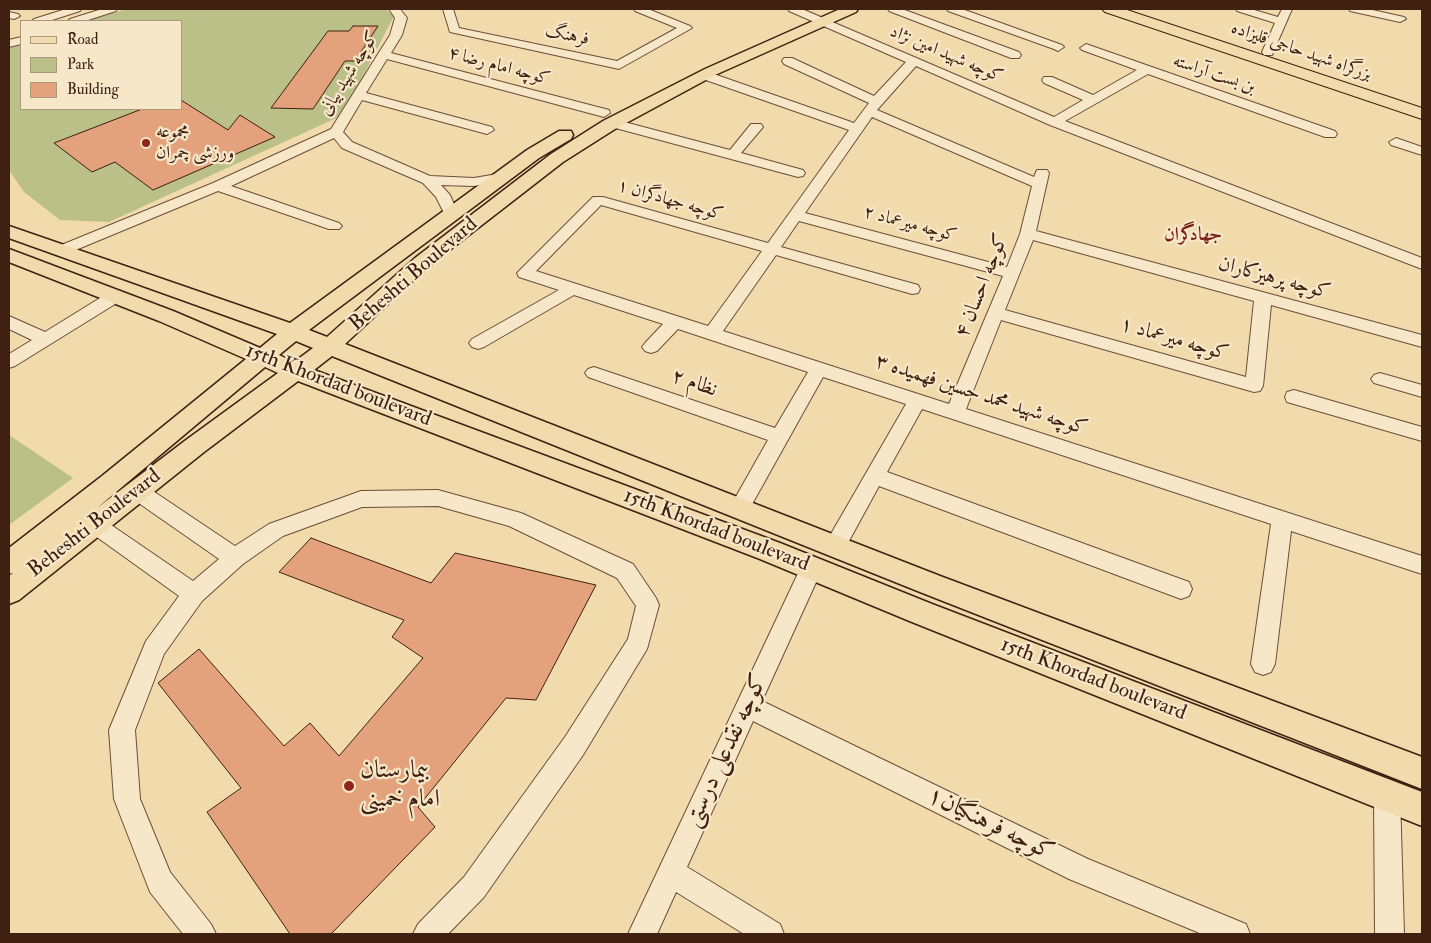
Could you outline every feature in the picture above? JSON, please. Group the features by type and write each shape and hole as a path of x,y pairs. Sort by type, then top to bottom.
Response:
{"highway":[{"name":"بزرگراه شهید حاجی قلیزاده","path":"1110,9 1422,114"},
{"path":"1139,9 1422,103"}],"main road":[{"name":"Beheshti Boulevard","path":"9,592 195,446 329,347 422,262 609,118 691,67 810,13 851,9"},
{"name":"Beheshti Boulevard","path":"9,563 293,332 533,154 704,75 810,13"},
{"name":"15th Khordad boulevard","path":"9,232 293,332 939,588 1422,773"},
{"name":"15th Khordad boulevard","path":"9,255 114,296 297,372 812,567 922,613 1422,809"},
{"path":"359,284 362,293 370,297 390,293"},
{"path":"172,432 195,446"}],"street":[{"path":"41,20 76,9"},
{"path":"77,20 112,9"},
{"name":"کوچه شهید بیانی","path":"60,251 218,186 336,132 396,35 401,18 394,9"},
{"name":"فرهنگ","path":"448,9 454,30 619,65 686,28 639,9"},
{"path":"893,9 1015,55"},
{"path":"952,9 1058,47"},
{"path":"1241,9 1282,22"},
{"path":"1268,52 1286,9"},
{"path":"1354,9 1400,19"},
{"name":"کوچه شهید امین نژاد","path":"810,13 1055,122 1422,264"},
{"name":"بن بست آراسته","path":"1086,48 1330,134"},
{"name":"کوچه امام رضا ۴","path":"384,55 798,173"},
{"path":"711,335 774,250 873,107 915,60"},
{"path":"788,61 873,107"},
{"path":"1055,122 1146,70"},
{"path":"704,75 858,129"},
{"path":"1048,80 1093,100"},
{"path":"360,95 487,130"},
{"name":"کوچه احسان ۴","path":"873,107 1040,178 1028,234 955,413"},
{"path":"733,155 756,127"},
{"path":"336,132 347,145 428,180 474,182 503,177"},
{"path":"1396,142 1422,152"},
{"path":"428,180 443,195 451,214"},
{"path":"218,186 334,226"},
{"name":"کوچه جهادگران ۱","path":"525,273 598,200 774,250"},
{"name":"کوچه میرعماد ۲","path":"797,216 1012,273"},
{"name":"کوچه پرهیزکاران","path":"1028,234 1422,341"},
{"path":"774,250 912,289"},
{"name":"کوچه شهید محمد حسین فهمیده ۳","path":"525,273 1422,565"},
{"path":"478,343 572,289"},
{"path":"9,362 114,296"},
{"name":"کوچه میرعماد ۱","path":"996,312 1254,386 1263,298"},
{"path":"9,322 46,339"},
{"path":"651,348 674,323"},
{"path":"739,509 818,369"},
{"name":"نظام ۲","path":"594,373 780,437"},
{"path":"1380,378 1422,390"},
{"path":"1294,398 1422,434"},
{"path":"835,546 917,400"},
{"path":"875,476 1181,589"},
{"path":"137,491 235,558"},
{"path":"201,934 160,882 127,799 122,730 154,648 194,594 235,558 276,530 361,499 438,498 514,519 625,570 648,605 640,642 574,746 474,886 428,934"},
{"path":"1263,664 1282,519"},
{"path":"94,524 194,594"},
{"name":"کوچه نقدعلی درستی","path":"642,934 812,567"},
{"name":"کوچه فرهنگیان۱","path":"748,706 1079,869 1236,934"},
{"path":"1386,795 1390,934"},
{"path":"671,873 770,934"}],"green space":[{"name":"مجموعه ورزشی چمران","path":"127,9 385,9 394,16 343,115 109,222 60,220 24,192 9,170 9,47 20,43 20,110 182,110 182,20 88,20"},
{"path":"9,435 73,478 9,525"}],"building":[{"path":"353,26 378,26 355,61 345,61 313,109 271,108 328,31 349,31"},
{"path":"182,101 228,130 240,115 275,137 153,190 115,162 92,172 54,143 139,110 182,110"},
{"path":"311,538 431,583 455,553 596,585 536,700 506,698 418,807 435,827 331,934 290,934 207,812 241,788 158,683 199,649 284,746 310,723 339,756 423,658 392,637 404,620 279,572"}],"place":[{"name":"مجموعه ورزشی چمران","path":"146,143"},
{"name":"بیمارستان امام خمینی","path":"349,786"}],"district":[{"name":"جهادگران","path":"1193,236"}]}
